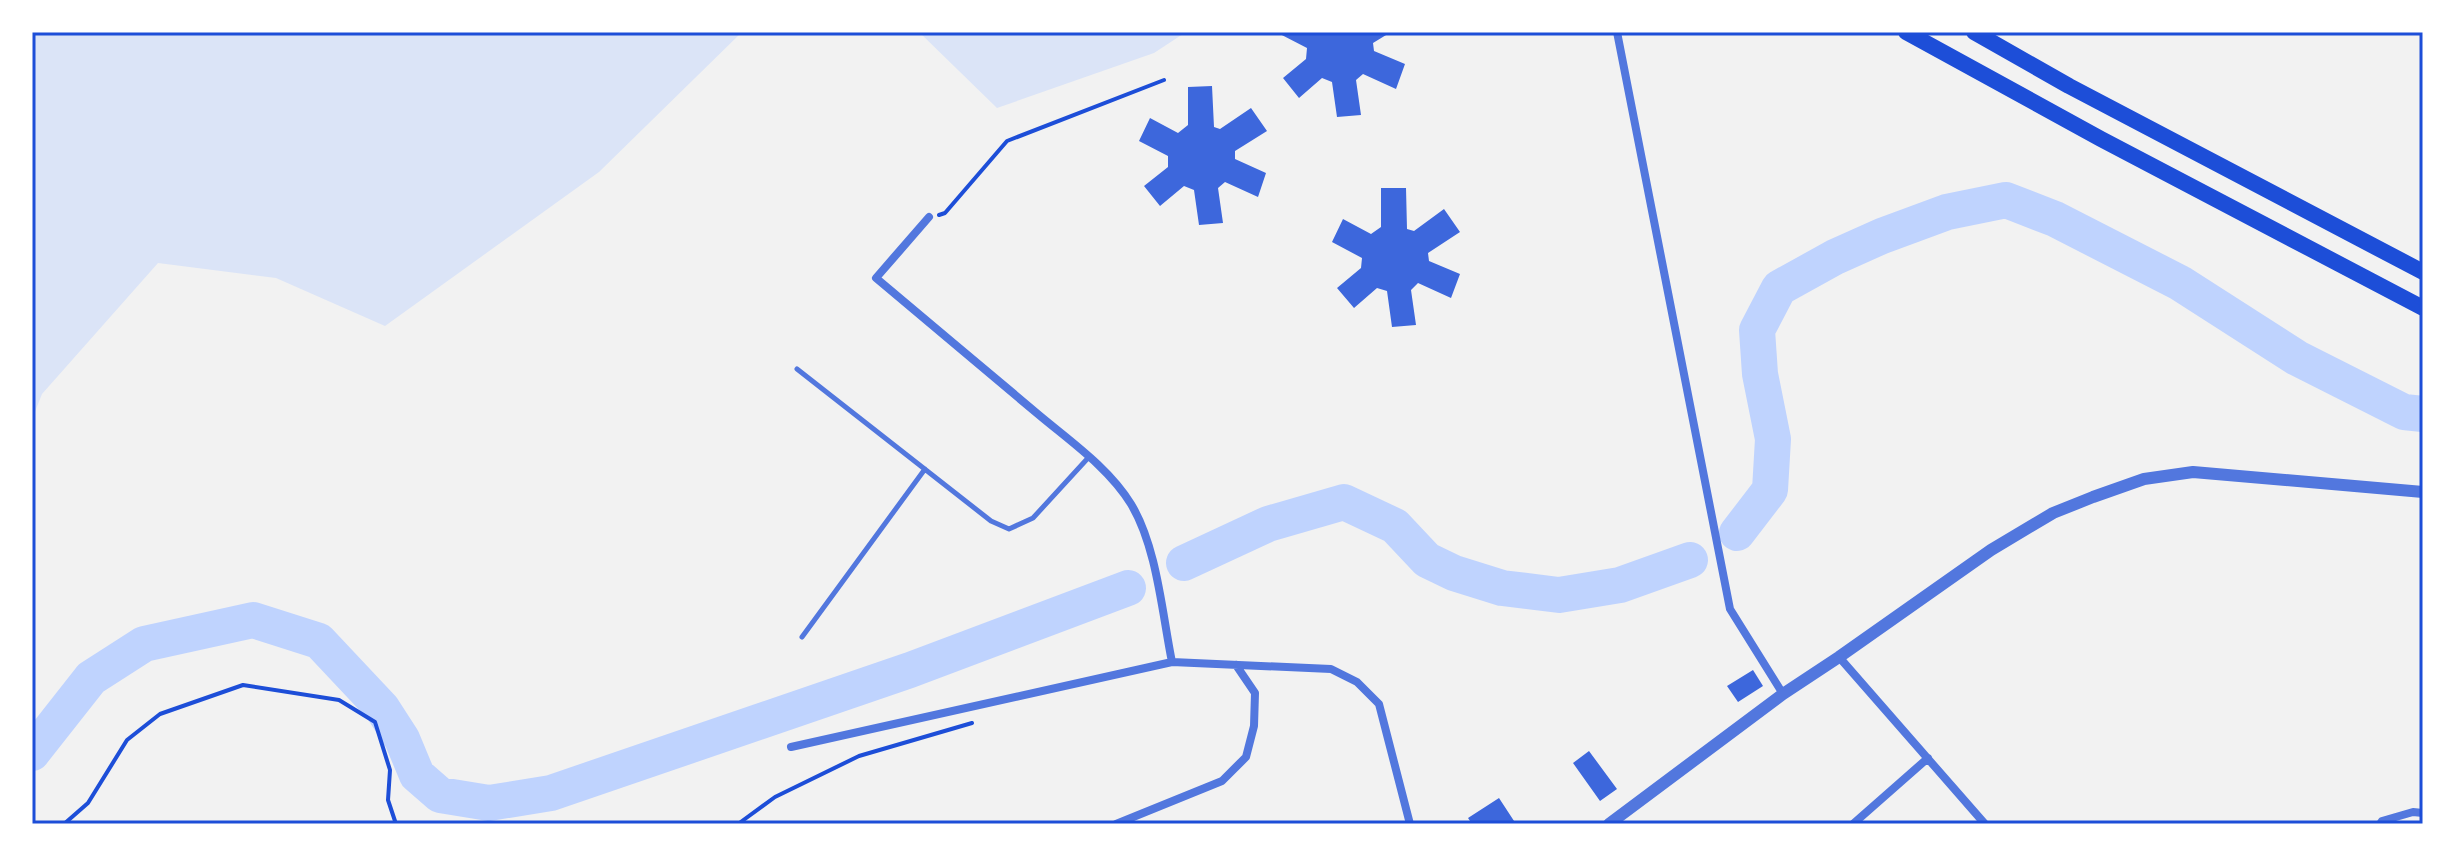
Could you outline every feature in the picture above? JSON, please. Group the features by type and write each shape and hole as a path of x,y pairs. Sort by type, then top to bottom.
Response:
{"highway":[{"path":"1906,32 2101,139 2423,308"},
{"path":"1974,32 2095,100 2423,272"}],"street":[{"path":"1617,32 1730,609 1783,694"},
{"path":"929,217 876,278 1115,482 1132,505 1145,536 1172,662"},
{"path":"1609,824 1783,694 1991,550 2053,513 2144,479 2193,472 2423,492"},
{"path":"1839,657 1985,824"},
{"path":"791,747 1172,662 1331,669 1357,682 1379,704 1410,824"},
{"path":"1116,824 1222,781 1246,757 1254,726 1255,693 1236,665"},
{"path":"1853,824 1928,758"},
{"path":"2380,824 2413,812 2423,813"}],"lane":[{"path":"797,369 991,521 1009,529 1033,518 1088,458"},
{"path":"802,637 925,469"}],"path":[{"path":"929,217 945,213 1007,141 1164,80"},
{"path":"64,824 88,803 127,740 138,731 160,714 243,685 339,700 375,722 390,770 388,800 396,824"},
{"path":"738,824 775,797 859,756 976,722"}],"shaded area":[{"path":"32,32 742,32 599,172 385,326 276,278 158,263 42,394 32,419"},
{"path":"919,32 1186,32 1154,53 997,108"}],"building":[{"path":"1276,32 1391,32 1373,43 1374,51 1405,64 1396,89 1363,74 1356,80 1361,115 1337,117 1332,82 1322,78 1299,98 1283,78 1306,59 1307,48"},
{"path":"1212,86 1214,127 1220,129 1251,108 1267,131 1235,151 1235,159 1266,173 1258,197 1225,182 1218,188 1223,223 1199,225 1194,190 1184,186 1160,206 1144,186 1168,167 1168,156 1139,141 1150,118 1178,133 1188,125 1188,87"},
{"path":"1381,188 1406,188 1407,229 1414,231 1444,209 1460,232 1428,253 1429,261 1460,274 1451,298 1418,283 1411,290 1416,325 1392,327 1387,291 1377,288 1354,308 1337,288 1361,268 1362,258 1332,242 1343,219 1371,234 1381,227"},
{"path":"1753,670 1763,686 1738,702 1727,686"},
{"path":"1589,751 1617,789 1600,801 1573,763"},
{"path":"1499,798 1516,824 1472,824 1468,818"}],"waterway":[{"path":"1737,533 1770,490 1773,439 1760,374 1757,330 1779,288 1835,257 1882,236 1947,212 2006,200 2055,219 2180,283 2297,358 2404,412 2423,414"},
{"path":"1184,563 1268,524 1344,502 1395,526 1427,560 1454,573 1502,588 1559,595 1620,585 1690,560"},
{"path":"32,753 91,678 144,644 253,620 319,641 382,708 402,739 417,775 440,795 489,803 551,793 910,670 1128,588"}]}
